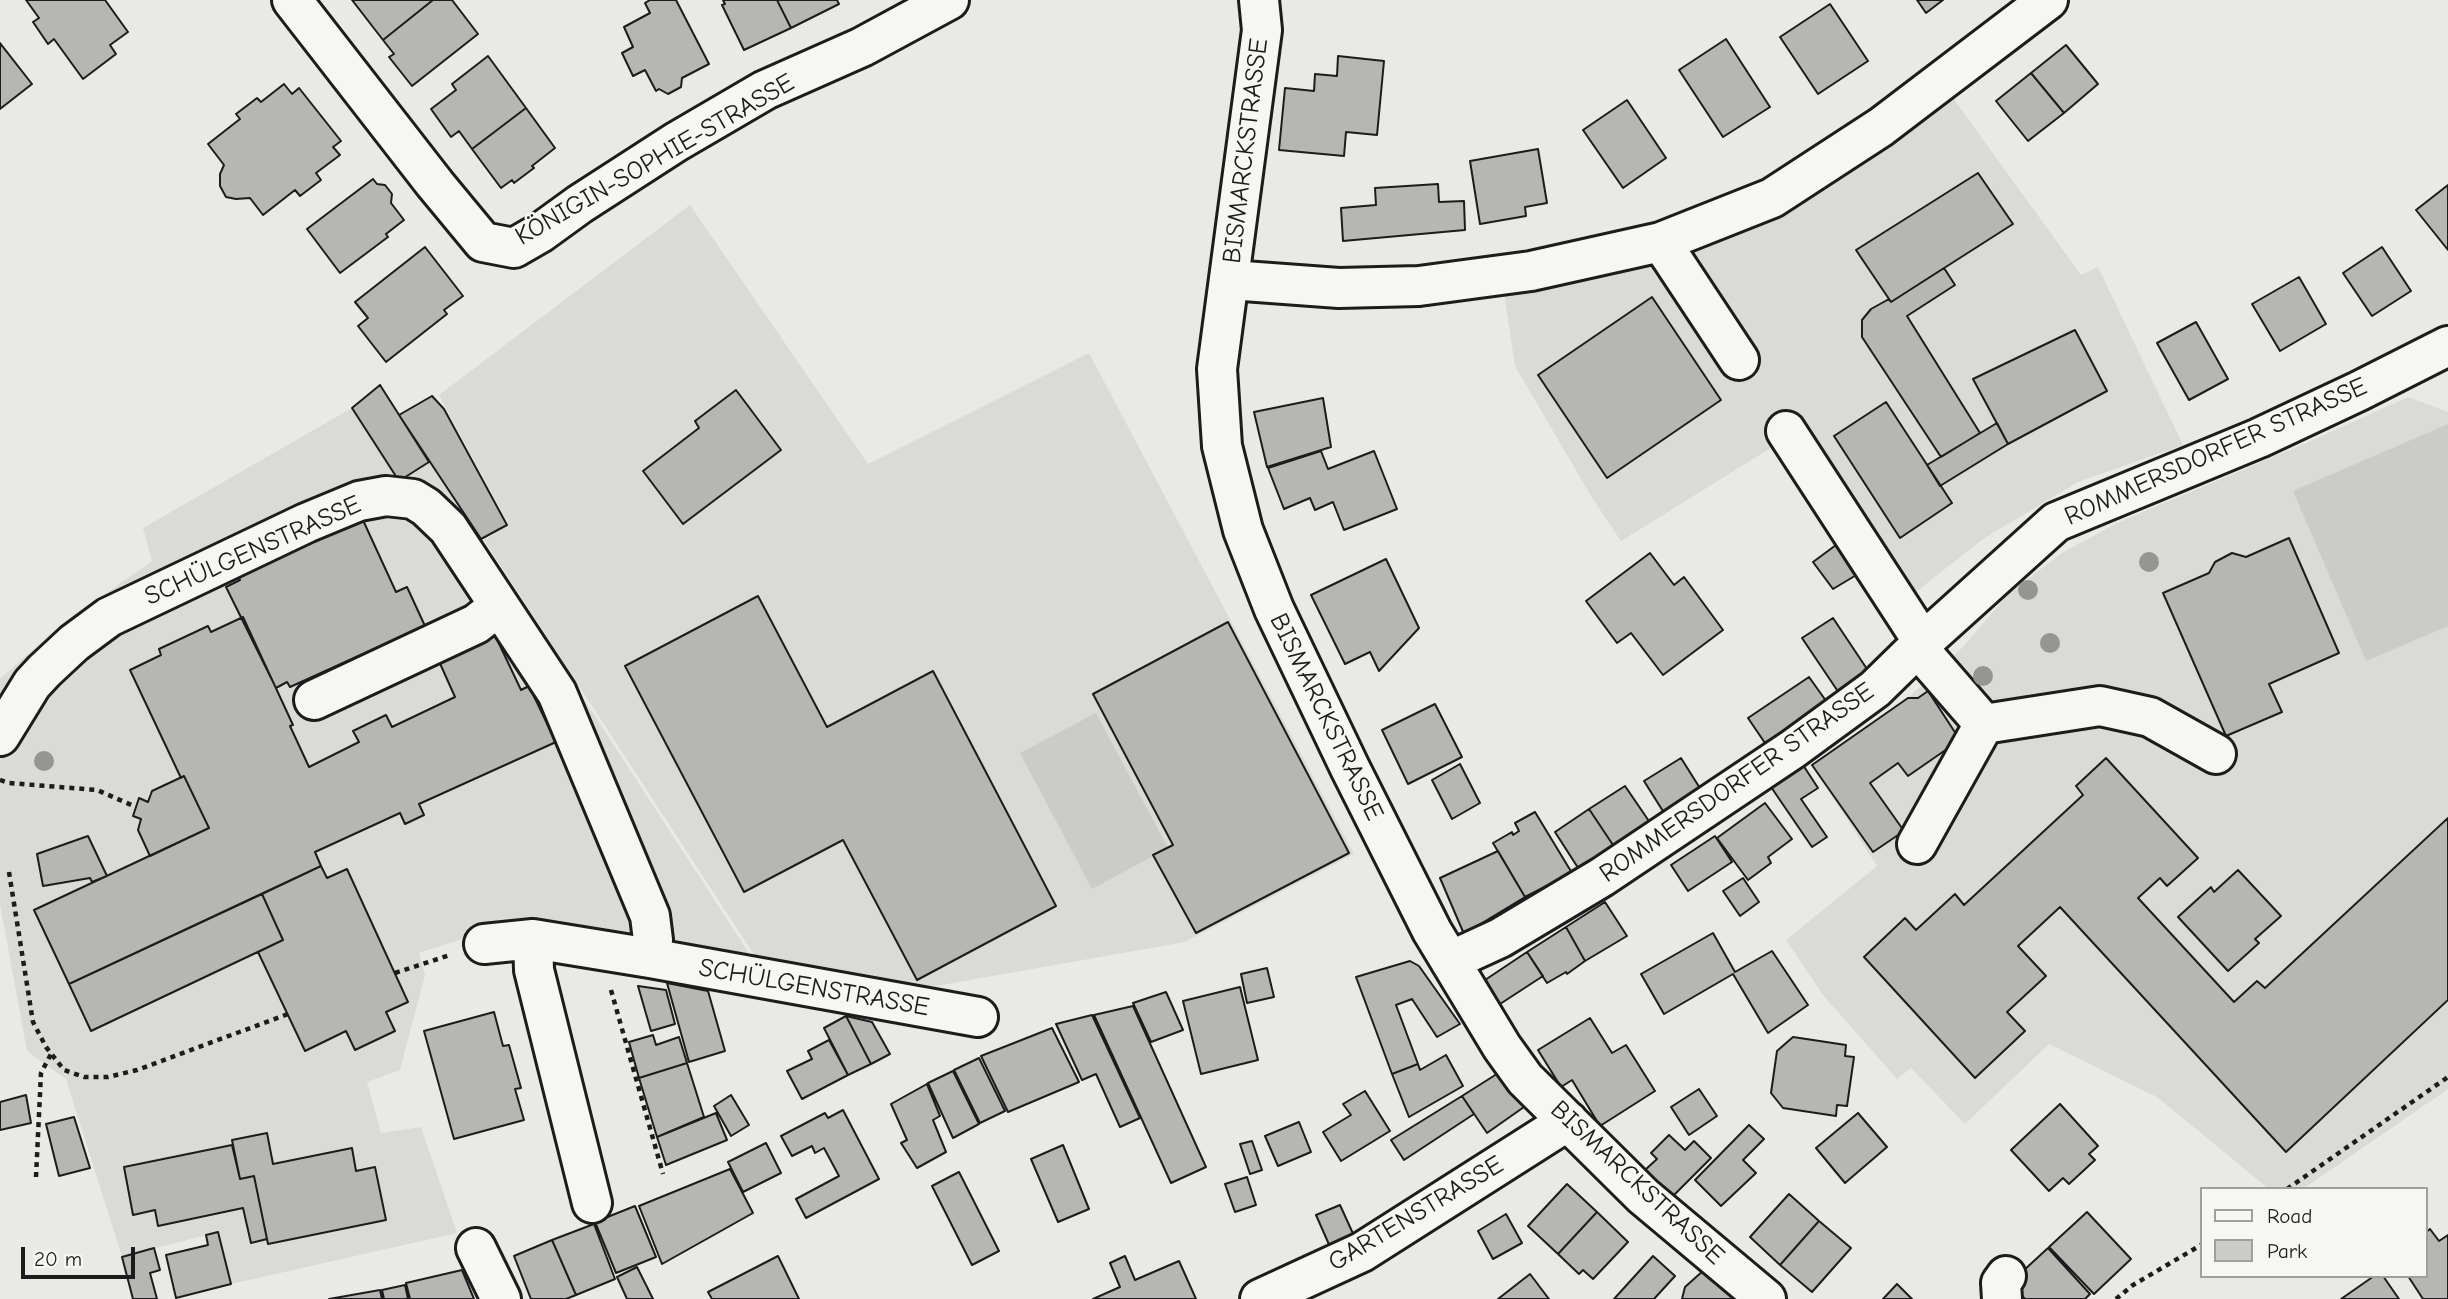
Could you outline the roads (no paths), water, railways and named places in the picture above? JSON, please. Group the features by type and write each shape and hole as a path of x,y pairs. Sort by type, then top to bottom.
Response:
{"street":[{"name":"KÖNIGIN-SOPHIE-STRASSE","path":"292,0 483,242 514,248 676,142 754,96 862,47 949,0"},
{"name":"BISMARCKSTRASSE","path":"1259,0 1262,30 1217,369 1222,446 1243,530 1274,609 1349,768 1432,931 1502,1046 1525,1079 1643,1196 1766,1299"},
{"path":"1230,280 1339,288 1419,286 1531,271 1661,242 1773,198 1881,127 2048,0"},
{"path":"1661,242 1739,360"},
{"name":"ROMMERSDORFER STRASSE","path":"1450,961 1500,938 1602,877 1782,757 1875,689 2056,522 2259,438 2448,346"},
{"path":"1786,431 1920,645 1984,724"},
{"name":"SCHÜLGENSTRASSE","path":"0,736 32,684 74,643 108,617 306,523 372,497 413,499 448,528 557,693 650,916 653,940 650,958"},
{"path":"314,700 476,624 499,606"},
{"path":"1917,844 1984,724 2041,713 2100,706 2150,717 2216,754"},
{"path":"533,939 534,970 592,1203"},
{"name":"SCHÜLGENSTRASSE","path":"484,944 533,939 978,1017"},
{"name":"GARTENSTRASSE","path":"1260,1299 1362,1252 1568,1121"},
{"path":"476,1248 502,1299"}]}
